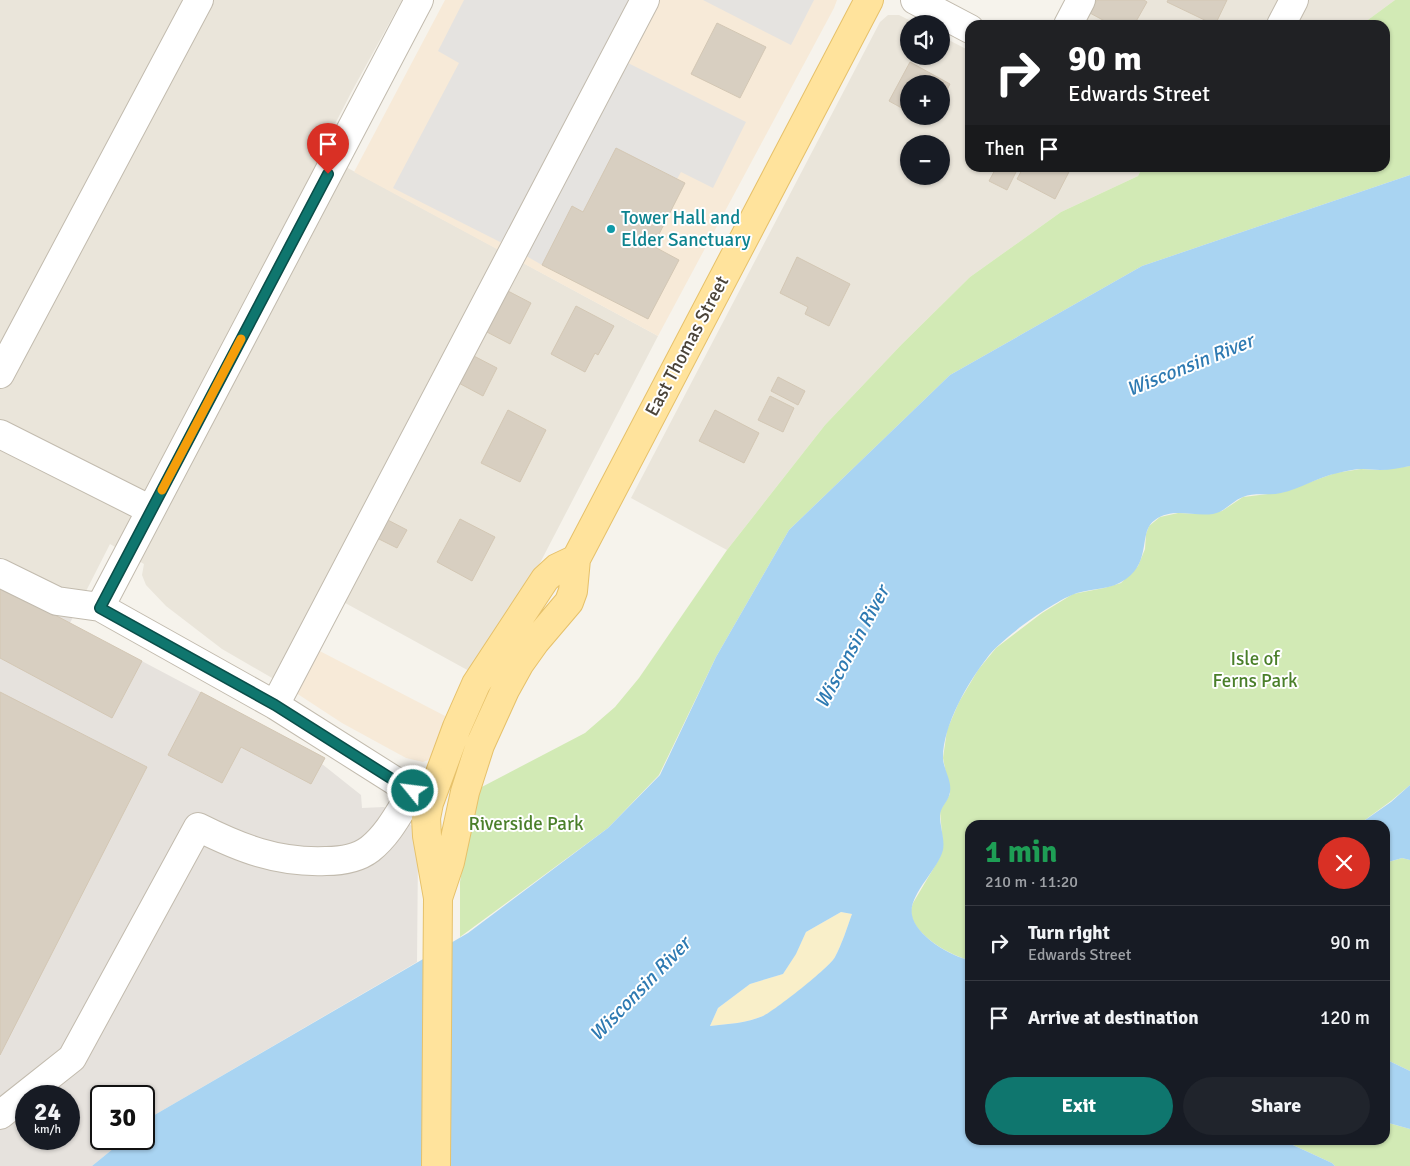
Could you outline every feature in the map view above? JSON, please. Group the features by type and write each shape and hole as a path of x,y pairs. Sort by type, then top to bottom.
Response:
{"main road":[{"name":"East Thomas Street","path":"438,898 450,862 465,792 480,745 504,690 520,663 569,602 573,591 576,559 869,0"},
{"path":"436,1166 438,898 432,873 422,793 476,684 486,668 545,579 558,568 576,559"}],"street":[{"path":"0,374 199,0"},
{"path":"100,608 419,0"},
{"path":"275,705 645,0"},
{"path":"915,0 965,26"},
{"path":"1071,20 1081,0"},
{"path":"1284,20 1294,0"},
{"path":"0,434 151,510"},
{"path":"0,572 57,601 100,608 275,705 403,786 422,793 368,850 349,859 314,862 275,858 241,847 198,827 72,1058 0,1115"}],"shaded area":[{"path":"0,0 402,0 320,153 658,336 528,586 471,672 327,593 279,682 222,649 166,606 146,585 142,575 144,564 110,544 82,599 0,557"},
{"path":"445,0 837,0 658,336 354,172"},
{"path":"464,0 637,0 508,246 393,188 459,63 438,51"},
{"path":"703,0 814,0 791,45"},
{"path":"1094,0 1395,0 1368,20 1084,20"},
{"path":"888,15 899,15 900,65 950,65 950,41 965,48 965,172 1140,172 1138,176 1061,212 970,277 902,344 825,425 727,550 631,498 880,22"},
{"path":"622,60 746,122 713,188 681,172 677,179 616,148 583,212 573,206 542,265 521,253"},
{"path":"0,557 82,599 70,623 325,758 322,764 361,795 362,808 384,807 412,826 418,852 417,962 155,1115 155,1085 90,1085 90,1150 112,1150 92,1166 0,1166"},
{"path":"312,647 449,718 431,759 423,762 406,758 342,723 290,689"}],"green space":[{"name":"Riverside Park","path":"1395,0 1410,0 1410,175 1142,266 950,375 789,530 716,657 659,775 608,828 460,937 460,882 476,790 585,733 615,707 639,678 727,550 825,425 902,344 970,277 1061,212 1138,176 1140,172 1390,172 1390,20 1368,20"},
{"name":"Isle of Ferns Park","path":"1410,466 1410,785 1365,820 965,820 965,959 943,949 924,935 917,928 911,910 913,903 939,859 943,846 940,811 950,794 943,758 947,730 959,702 978,670 996,648 1042,613 1073,594 1121,583 1138,566 1145,549 1146,534 1149,526 1160,517 1178,513 1202,514 1222,511 1243,497 1283,492 1335,473 1361,469 1379,470"},
{"path":"1402,858 1410,860 1410,1071 1390,1061 1390,862"},
{"path":"1390,1123 1410,1129 1410,1166 1335,1166 1293,1145 1390,1145"}],"sand":[{"path":"841,912 852,914 840,947 831,962 813,979 763,1016 744,1022 710,1026 718,1008 750,984 783,974 806,932"}],"water":[{"name":"Wisconsin River","path":"1410,175 1410,466 1388,470 1360,469 1341,472 1281,493 1247,496 1213,514 1176,513 1162,516 1150,525 1139,564 1126,579 1114,585 1077,593 1055,603 1003,641 987,658 972,679 951,719 944,746 943,759 950,788 940,816 943,850 914,899 912,907 915,923 927,937 944,950 965,959 965,1145 1293,1145 1335,1166 92,1166 112,1150 155,1150 155,1115 468,933 608,828 660,775 716,657 789,530 950,375 1142,266","holes":["841,912 852,914 835,957 823,970 763,1016 744,1022 710,1026 718,1008 750,984 783,974 796,954 806,932"]},
{"path":"1410,785 1410,860 1402,858 1390,862 1390,820 1365,820 1391,802"},
{"path":"1390,1061 1410,1071 1410,1129 1390,1123"}],"building":[{"path":"1097,0 1144,0 1147,2 1137,20 1103,20 1090,13"},
{"path":"1168,0 1227,0 1217,20 1205,20 1167,2"},
{"path":"717,23 766,47 740,98 691,74"},
{"path":"908,65 915,65 934,75 903,75"},
{"path":"900,81 900,107 889,101"},
{"name":"Tower Hall and Elder Sanctuary","path":"616,148 685,183 653,246 679,260 648,319 542,265 572,206 583,212"},
{"path":"994,172 1016,172 1007,190 989,181"},
{"path":"1021,172 1069,172 1055,199 1017,179"},
{"path":"797,257 850,284 829,326 805,314 808,307 780,293"},
{"path":"506,290 531,303 510,344 485,331"},
{"path":"576,306 614,326 598,355 595,353 585,372 551,354"},
{"path":"470,354 497,368 483,396 455,381"},
{"path":"778,377 805,391 798,405 771,391"},
{"path":"770,396 794,408 783,432 758,420"},
{"path":"508,410 546,430 520,482 481,463"},
{"path":"715,410 759,433 744,463 699,441"},
{"path":"382,517 407,530 397,548 373,536"},
{"path":"460,519 495,537 472,581 437,562"},
{"path":"0,586 142,661 112,718 0,658"},
{"path":"0,692 147,767 0,1055"},
{"path":"201,692 325,758 311,784 241,747 222,783 168,755"}],"slow traffic":[{"path":"162,490 241,339"}],"place":[{"name":"Tower Hall and Elder Sanctuary","path":"611,229"}],"route":[{"path":"328,174 100,608 275,705 413,791"}]}
